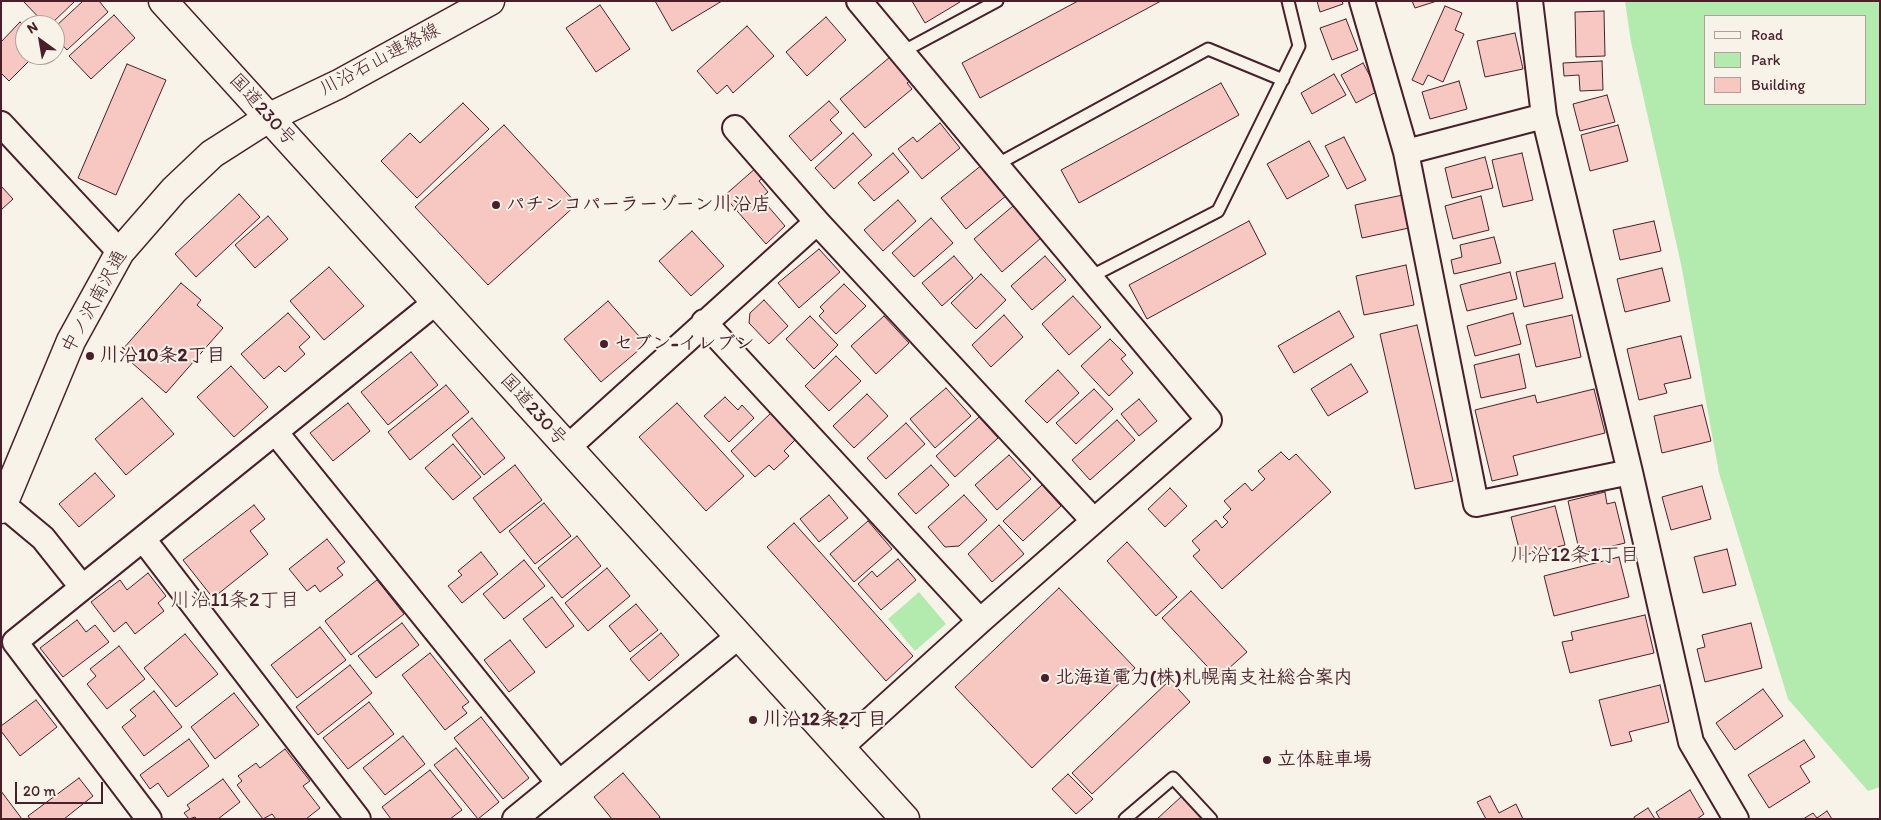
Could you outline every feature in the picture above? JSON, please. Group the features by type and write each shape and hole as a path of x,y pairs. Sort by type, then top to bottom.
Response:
{"main road":[{"name":"国道230号","path":"163,1 905,819"},
{"name":"川沿石山連絡線","path":"270,118 339,84 490,1"},
{"name":"中ノ沢南沢通","path":"2,505 71,342 120,252 174,190 212,154 270,118"}],"street":[{"path":"841,747 1093,520 1209,420 859,1"},
{"path":"1362,1 1406,152 1476,504 1630,472"},
{"path":"1530,1 1544,116 1630,472 1691,742 1736,819"},
{"path":"1406,152 1544,116"},
{"path":"1,124 120,252"},
{"path":"734,128 817,222 1093,520"},
{"path":"567,448 704,322 817,222"},
{"path":"149,819 15,642 436,302"},
{"path":"704,322 980,621"},
{"path":"276,433 559,783"},
{"path":"2,505 43,538 82,587"},
{"path":"143,539 358,819"},
{"path":"514,819 739,636"}],"lane":[{"path":"902,52 997,1"},
{"path":"1090,277 1218,211 1299,46 1288,1"},
{"path":"996,165 1208,49 1283,80"},
{"path":"1125,819 1173,778 1211,819"}],"green space":[{"path":"1625,1 1880,1 1880,787 1868,791 1788,699 1719,473 1681,264 1631,42"},
{"path":"919,592 946,624 915,651 888,619"}],"building":[{"path":"23,1 75,1 60,15 36,15"},
{"path":"83,1 99,1 108,12 67,50 65,48 65,18"},
{"path":"655,1 722,1 672,31"},
{"path":"912,1 960,1 960,2 925,23"},
{"path":"1078,1 1161,1 980,98 962,63"},
{"path":"1317,1 1342,1 1343,4 1320,12"},
{"path":"1412,1 1437,1 1415,8"},
{"path":"600,5 630,49 596,72 566,28"},
{"path":"1445,6 1462,13 1455,30 1464,34 1443,82 1428,75 1423,85 1412,80"},
{"path":"1604,11 1605,56 1576,57 1575,12"},
{"path":"114,15 135,38 91,79 69,56"},
{"path":"826,17 846,40 807,76 786,52"},
{"path":"1346,19 1358,50 1332,60 1320,28"},
{"path":"747,26 774,56 733,93 727,85 717,94 697,71"},
{"path":"15,27 15,65 25,65 9,81 1,73 1,42"},
{"path":"1515,33 1523,69 1485,77 1477,41"},
{"path":"890,57 910,81 907,83 912,89 865,128 840,99"},
{"path":"1602,61 1603,90 1580,91 1579,75 1564,76 1563,63"},
{"path":"1363,63 1378,91 1356,103 1341,75"},
{"path":"127,64 166,80 116,195 78,178"},
{"path":"1334,74 1346,95 1312,114 1301,93"},
{"path":"1459,81 1467,109 1430,119 1422,92"},
{"path":"1221,83 1239,115 1079,203 1061,170"},
{"path":"1607,95 1615,122 1580,131 1573,104"},
{"path":"829,101 839,112 830,120 842,133 811,161 789,136"},
{"path":"463,103 489,129 417,198 381,161 410,133 420,143"},
{"path":"940,123 960,148 922,179 898,149 913,137 917,142"},
{"name":"パチンコパーラーゾーン川沿店","path":"504,125 577,204 488,285 415,207"},
{"path":"1618,125 1628,161 1590,171 1581,135"},
{"path":"853,133 872,155 834,189 815,168"},
{"path":"1344,137 1366,180 1347,189 1325,146"},
{"path":"1309,141 1329,176 1287,199 1267,164"},
{"path":"893,153 909,172 874,201 858,183"},
{"path":"1522,153 1533,200 1503,207 1492,160"},
{"path":"1485,157 1493,188 1452,198 1445,168"},
{"path":"983,164 1007,195 966,229 941,198"},
{"path":"757,167 765,176 759,181 768,192 761,198 785,226 766,244 724,196"},
{"path":"1,186 13,199 1,210"},
{"path":"239,194 260,217 196,277 175,254"},
{"path":"1403,195 1409,228 1362,238 1355,205"},
{"path":"1481,196 1489,230 1453,239 1445,206"},
{"path":"898,200 916,221 883,251 864,230"},
{"path":"1013,206 1041,238 1002,272 974,239"},
{"path":"268,216 288,239 255,268 235,245"},
{"path":"931,218 953,243 914,277 892,253"},
{"path":"1249,221 1266,254 1147,319 1129,285"},
{"path":"1654,221 1661,251 1620,260 1613,230"},
{"path":"692,231 724,266 691,296 659,261"},
{"path":"1494,237 1501,263 1454,274 1451,260 1462,257 1460,245"},
{"path":"819,249 840,272 799,308 778,283"},
{"path":"954,256 973,278 942,306 922,283"},
{"path":"1045,256 1066,280 1032,310 1011,286"},
{"path":"1555,263 1563,298 1524,307 1516,272"},
{"path":"1406,265 1414,305 1364,315 1356,276"},
{"path":"329,267 364,306 324,340 290,301"},
{"path":"1662,268 1670,301 1625,312 1617,279"},
{"path":"1510,272 1517,299 1467,311 1460,285"},
{"path":"981,274 1006,300 976,329 951,303"},
{"path":"181,283 201,300 197,305 223,328 166,393 131,362 134,358 123,349"},
{"path":"844,284 866,306 836,334 819,316 824,311 820,307"},
{"path":"1073,296 1101,327 1069,355 1042,324"},
{"path":"764,300 788,326 769,344 749,323 750,313"},
{"path":"608,301 646,344 601,382 564,339"},
{"path":"1339,311 1354,337 1294,373 1278,346"},
{"path":"288,313 310,337 299,347 305,354 285,372 279,366 264,379 241,354"},
{"path":"1513,313 1521,344 1475,356 1467,326"},
{"path":"1004,315 1023,337 991,367 972,345"},
{"path":"1572,315 1581,357 1536,367 1526,325"},
{"path":"810,316 838,345 814,369 786,339"},
{"path":"884,316 909,343 876,374 851,346"},
{"path":"1417,325 1453,481 1415,489 1380,334"},
{"path":"1681,336 1691,378 1664,384 1667,393 1639,400 1627,349"},
{"path":"1110,339 1126,355 1121,359 1133,373 1109,396 1081,366"},
{"path":"411,352 438,385 388,425 361,392"},
{"path":"1519,354 1526,388 1481,398 1474,365"},
{"path":"836,356 861,381 829,411 805,386"},
{"path":"1351,364 1368,392 1328,416 1311,389"},
{"path":"231,366 268,407 234,437 197,397"},
{"path":"1058,370 1079,393 1047,423 1025,401"},
{"path":"446,385 469,412 410,460 388,432"},
{"path":"946,388 971,416 935,448 910,419"},
{"path":"1094,389 1113,409 1076,444 1056,423"},
{"path":"1594,389 1605,433 1513,456 1518,475 1492,481 1475,410 1535,395 1537,403"},
{"path":"867,394 888,416 854,448 833,426"},
{"path":"725,397 738,410 742,405 754,418 729,442 704,416"},
{"path":"142,398 174,434 126,475 95,439"},
{"path":"1139,399 1157,421 1139,436 1121,414"},
{"path":"348,403 370,431 333,461 310,433"},
{"path":"677,403 744,476 706,511 639,437"},
{"path":"1702,405 1711,441 1662,453 1654,416"},
{"path":"771,413 795,440 784,451 789,456 774,470 769,465 755,477 731,451"},
{"path":"979,417 998,438 955,477 936,456"},
{"path":"472,418 505,458 484,475 452,435"},
{"path":"1117,420 1135,440 1090,480 1072,460"},
{"path":"906,423 925,444 886,479 867,458"},
{"path":"453,444 481,477 453,500 425,468"},
{"path":"1281,452 1289,460 1296,454 1331,492 1222,589 1193,556 1200,550 1192,541 1216,520 1222,528 1228,522 1223,517 1231,509 1224,501 1245,483 1252,491 1265,479 1258,471"},
{"path":"1009,455 1031,479 997,510 975,485"},
{"path":"515,465 542,500 500,533 473,498"},
{"path":"931,465 949,485 916,514 898,494"},
{"path":"95,473 115,496 79,527 59,504"},
{"path":"1042,485 1061,506 1023,541 1003,521"},
{"path":"1702,486 1711,519 1671,530 1662,497"},
{"path":"1170,488 1187,506 1165,527 1148,509"},
{"path":"1605,492 1607,504 1615,502 1625,543 1580,554 1568,501"},
{"path":"829,495 848,518 819,542 800,519"},
{"path":"964,495 987,520 959,546 945,547 928,527"},
{"path":"544,503 571,536 535,564 509,531"},
{"path":"254,505 265,519 250,531 268,554 213,598 183,560"},
{"path":"1555,506 1565,545 1521,556 1511,517"},
{"path":"868,521 892,549 854,582 830,554"},
{"path":"794,523 913,656 886,681 767,547"},
{"path":"999,525 1024,554 992,582 968,554"},
{"path":"577,536 601,566 562,598 538,568"},
{"path":"327,539 345,562 337,568 343,575 320,592 315,585 307,591 289,569"},
{"path":"1127,542 1177,597 1156,616 1107,561"},
{"path":"1727,549 1736,585 1703,593 1694,557"},
{"path":"481,552 498,574 462,603 448,586 462,575 458,571"},
{"path":"1619,557 1629,597 1554,616 1544,576"},
{"path":"898,559 916,580 881,610 858,584 872,571 877,577"},
{"path":"524,560 545,586 504,619 483,594"},
{"path":"607,568 630,596 588,631 565,603"},
{"path":"148,573 166,596 158,603 164,611 135,634 126,622 114,632 91,602 120,580 127,590"},
{"path":"377,580 404,614 351,655 325,621"},
{"name":"北海道電力(株)札幌南支社総合案内","path":"1059,588 1135,668 1032,768 955,687"},
{"path":"1191,591 1247,652 1218,678 1162,618"},
{"path":"552,597 574,626 546,648 523,619"},
{"path":"636,604 658,630 630,652 609,626"},
{"path":"1645,615 1654,653 1570,673 1562,642 1573,640 1571,632"},
{"path":"77,620 86,632 95,625 109,642 63,677 40,648"},
{"path":"402,623 419,645 376,678 358,656"},
{"path":"1751,623 1762,668 1705,682 1697,649 1705,647 1702,635"},
{"path":"320,627 346,660 297,698 271,665"},
{"path":"661,633 679,655 649,681 630,659"},
{"path":"185,634 218,674 176,707 144,668"},
{"path":"510,640 535,672 509,692 484,660"},
{"path":"119,646 145,679 107,709 87,684 96,676 90,669"},
{"path":"430,653 469,702 462,707 467,713 445,730 402,675"},
{"path":"350,665 372,693 318,735 296,707"},
{"path":"1170,680 1190,702 1092,794 1072,773"},
{"path":"1660,685 1669,722 1629,732 1632,741 1611,746 1599,700"},
{"path":"1763,689 1783,716 1735,750 1716,723"},
{"path":"154,691 182,727 144,756 122,727 136,716 130,710"},
{"path":"234,693 259,725 215,759 191,727"},
{"path":"36,700 57,727 20,756 1,731 1,726"},
{"path":"369,702 394,734 348,769 323,738"},
{"path":"481,717 529,778 503,799 454,738"},
{"path":"403,736 425,764 385,795 363,768"},
{"path":"189,739 209,766 168,797 158,783 150,789 140,775"},
{"path":"1804,740 1815,757 1800,766 1810,782 1769,808 1748,775"},
{"path":"456,748 499,802 478,819 434,765"},
{"path":"285,749 310,781 303,786 320,808 306,819 276,819 272,814 263,819 237,785 242,781 238,776 256,763 260,768"},
{"path":"430,770 462,810 450,819 391,819 382,807"},
{"path":"623,773 660,817 658,819 612,819 594,797"},
{"path":"1068,774 1093,799 1076,814 1052,789"},
{"path":"79,778 93,796 64,819 30,819 28,816"},
{"path":"223,779 240,802 218,819 197,819 195,817 189,819 184,813 190,809 187,805"},
{"path":"1690,790 1704,814 1697,819 1660,819 1656,812"},
{"path":"1,791 22,819 1,819"},
{"path":"1182,796 1203,819 1157,819"},
{"path":"1490,796 1499,813 1516,804 1523,819 1486,819 1477,802"},
{"path":"1648,808 1655,819 1635,819 1634,817"},
{"path":"1827,811 1832,819 1803,819 1813,813 1817,818"}],"place":[{"name":"パチンコパーラーゾーン川沿店","path":"496,205"},
{"name":"セブン-イレブン","path":"604,344"},
{"name":"川沿10条2丁目","path":"90,356"},
{"name":"北海道電力(株)札幌南支社総合案内","path":"1045,678"},
{"name":"川沿12条2丁目","path":"753,720"},
{"name":"立体駐車場","path":"1267,760"}],"district":[{"name":"川沿12条1丁目","path":"1575,556"},
{"name":"川沿11条2丁目","path":"235,601"}]}
